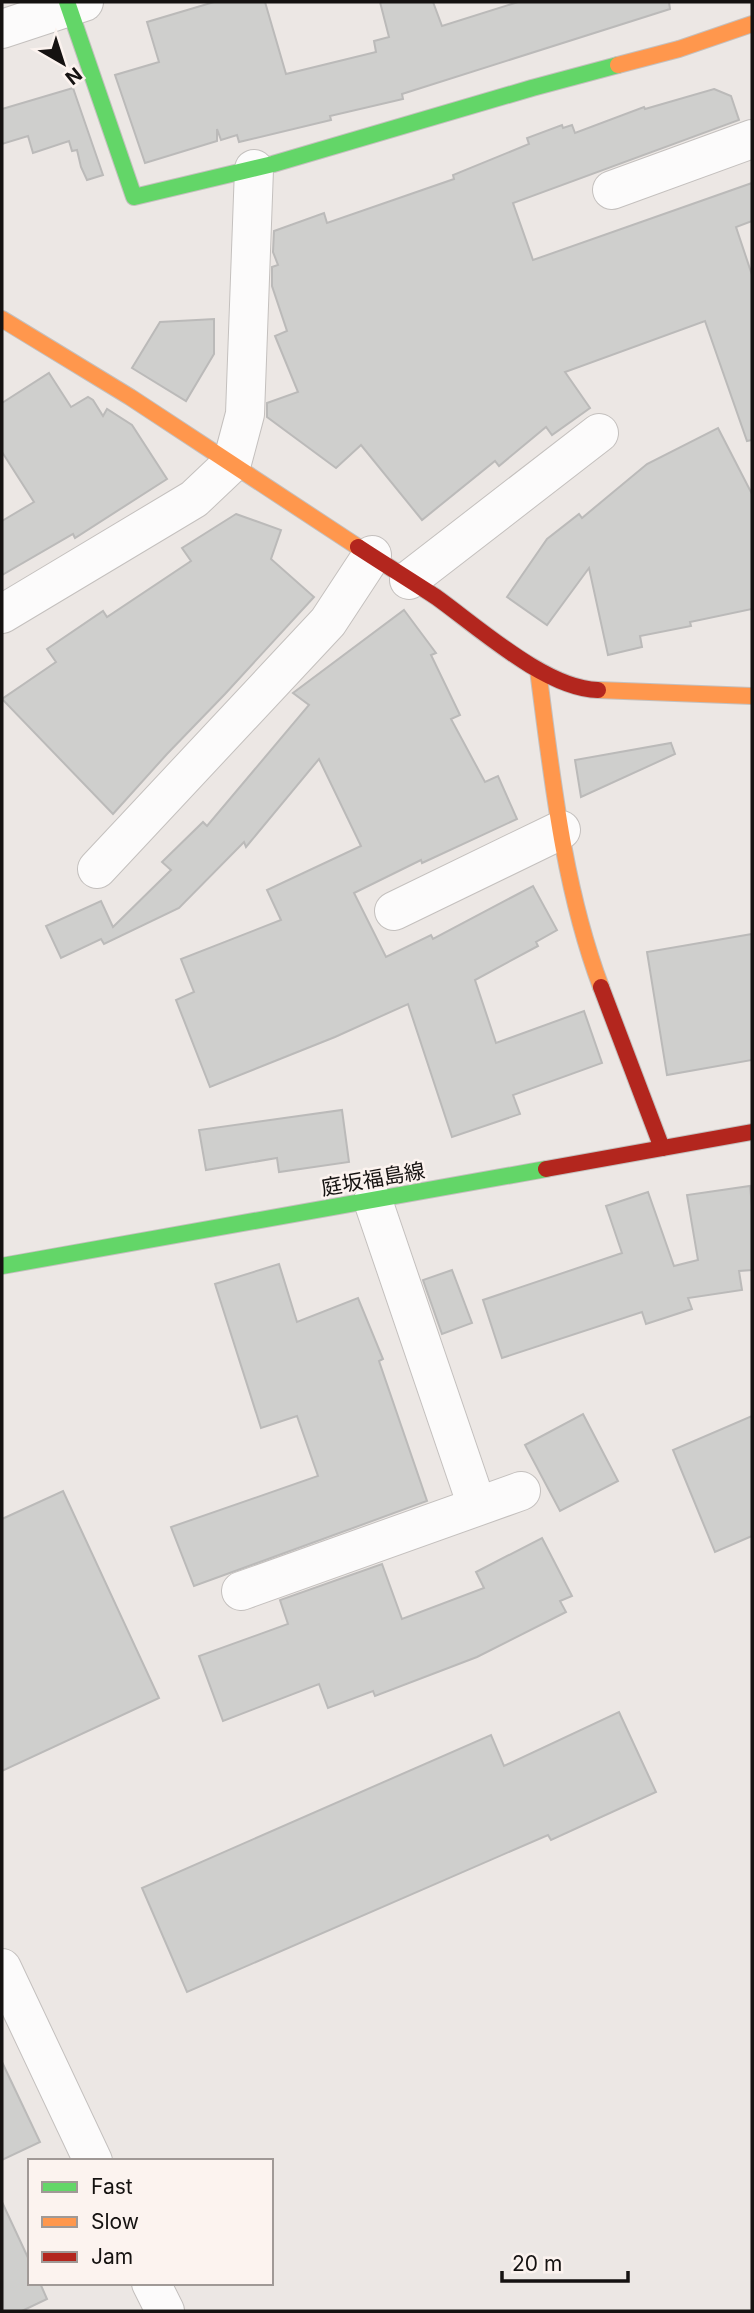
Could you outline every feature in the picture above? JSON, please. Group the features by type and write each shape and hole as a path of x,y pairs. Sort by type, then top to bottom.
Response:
{"street":[{"path":"2,29 73,3 134,197 254,169 365,138 531,88 679,49 752,24"},
{"path":"612,190 752,139"},
{"path":"2,614 194,499 232,463 245,414 254,169"},
{"path":"8,332 130,397 372,555 538,670 585,690 752,696"},
{"path":"409,580 599,433"},
{"path":"97,869 328,622 372,555"},
{"path":"538,670 561,830 585,943 662,1148"},
{"path":"394,911 561,830"},
{"name":"庭坂福島線","path":"3,1263 373,1201 752,1132"},
{"path":"373,1201 477,1506"},
{"path":"241,1591 521,1491"},
{"path":"2,1968 92,2159"},
{"path":"152,2285 165,2311"}],"building":[{"path":"214,2 265,2 286,74 376,52 374,41 389,37 380,2 433,2 442,26 518,2 669,2 670,9 402,94 403,99 330,116 331,120 239,142 237,135 221,140 217,129 217,141 145,163 115,75 159,62 147,22"},
{"path":"73,88 103,175 87,180 77,150 72,151 69,141 33,153 28,136 2,144 2,109"},
{"path":"714,89 731,96 739,120 513,203 533,260 752,183 752,221 736,227 752,275 752,440 747,441 705,321 565,372 590,408 552,435 546,427 499,466 495,461 422,520 361,445 336,468 267,417 267,403 298,392 275,336 287,331 272,286 272,267 278,265 273,252 274,231 324,213 327,223 454,179 453,175 529,144 527,138 562,125 563,128 572,125 575,133 644,107 645,109"},
{"path":"214,319 214,354 186,401 132,368 160,322"},
{"path":"49,373 71,407 88,397 103,416 107,409 132,425 167,479 75,538 73,534 2,575 2,521 34,502 2,452 2,403"},
{"path":"718,428 752,494 752,609 690,622 691,626 640,636 642,647 608,655 589,568 547,625 507,597 547,539 579,514 582,518 647,464"},
{"path":"236,514 281,530 271,559 314,597 113,814 2,699 56,662 47,649 103,611 107,617 191,561 182,548"},
{"path":"404,610 436,653 431,655 460,715 451,719 485,782 498,776 517,819 422,863 421,860 354,893 386,957 431,935 433,939 533,886 557,930 536,942 538,946 475,980 496,1043 584,1011 602,1063 513,1095 520,1114 452,1137 408,1004 335,1037 210,1087 176,1000 194,992 181,959 281,920 267,890 361,846 319,759 246,847 244,842 179,908 104,944 101,939 61,958 46,926 101,901 113,927 171,870 162,862 203,822 207,826 309,705 293,693"},
{"path":"671,743 675,754 581,797 575,760"},
{"path":"752,934 752,1060 667,1075 647,952"},
{"path":"342,1110 349,1162 279,1172 277,1158 206,1170 199,1130"},
{"path":"750,1186 752,1270 739,1271 742,1290 688,1298 692,1309 646,1324 642,1312 502,1358 483,1300 622,1253 606,1206 648,1192 674,1266 698,1260 687,1195"},
{"path":"279,1264 297,1322 358,1298 383,1359 379,1361 427,1501 194,1586 171,1527 318,1476 297,1416 261,1428 215,1284"},
{"path":"452,1270 472,1323 442,1334 423,1280"},
{"path":"583,1414 618,1481 560,1511 525,1445"},
{"path":"752,1416 752,1536 715,1552 673,1450"},
{"path":"63,1491 159,1698 2,1771 2,1519"},
{"path":"542,1538 572,1596 560,1601 566,1612 477,1657 375,1696 373,1691 328,1708 319,1684 223,1721 199,1656 288,1624 280,1600 382,1564 402,1619 484,1588 476,1572"},
{"path":"619,1712 656,1792 551,1840 548,1835 187,1992 142,1888 491,1735 504,1766"},
{"path":"2,2062 40,2142 2,2160"},
{"path":"2,2202 28,2258 28,2285 41,2285 47,2299 22,2311 2,2311"}],"traffic: fast":[{"path":"67,2 134,197 273,164 618,65"},
{"path":"2,1266 546,1169"}],"traffic: slow":[{"path":"618,65 679,49 752,24"},
{"path":"2,319 130,397 358,547"},
{"path":"538,670 568,870 577,910 601,987"},
{"path":"598,690 752,696"}],"traffic: jam":[{"path":"358,547 436,597 535,668 578,687 598,690"},
{"path":"601,987 662,1148"},
{"path":"546,1169 752,1132"}]}
